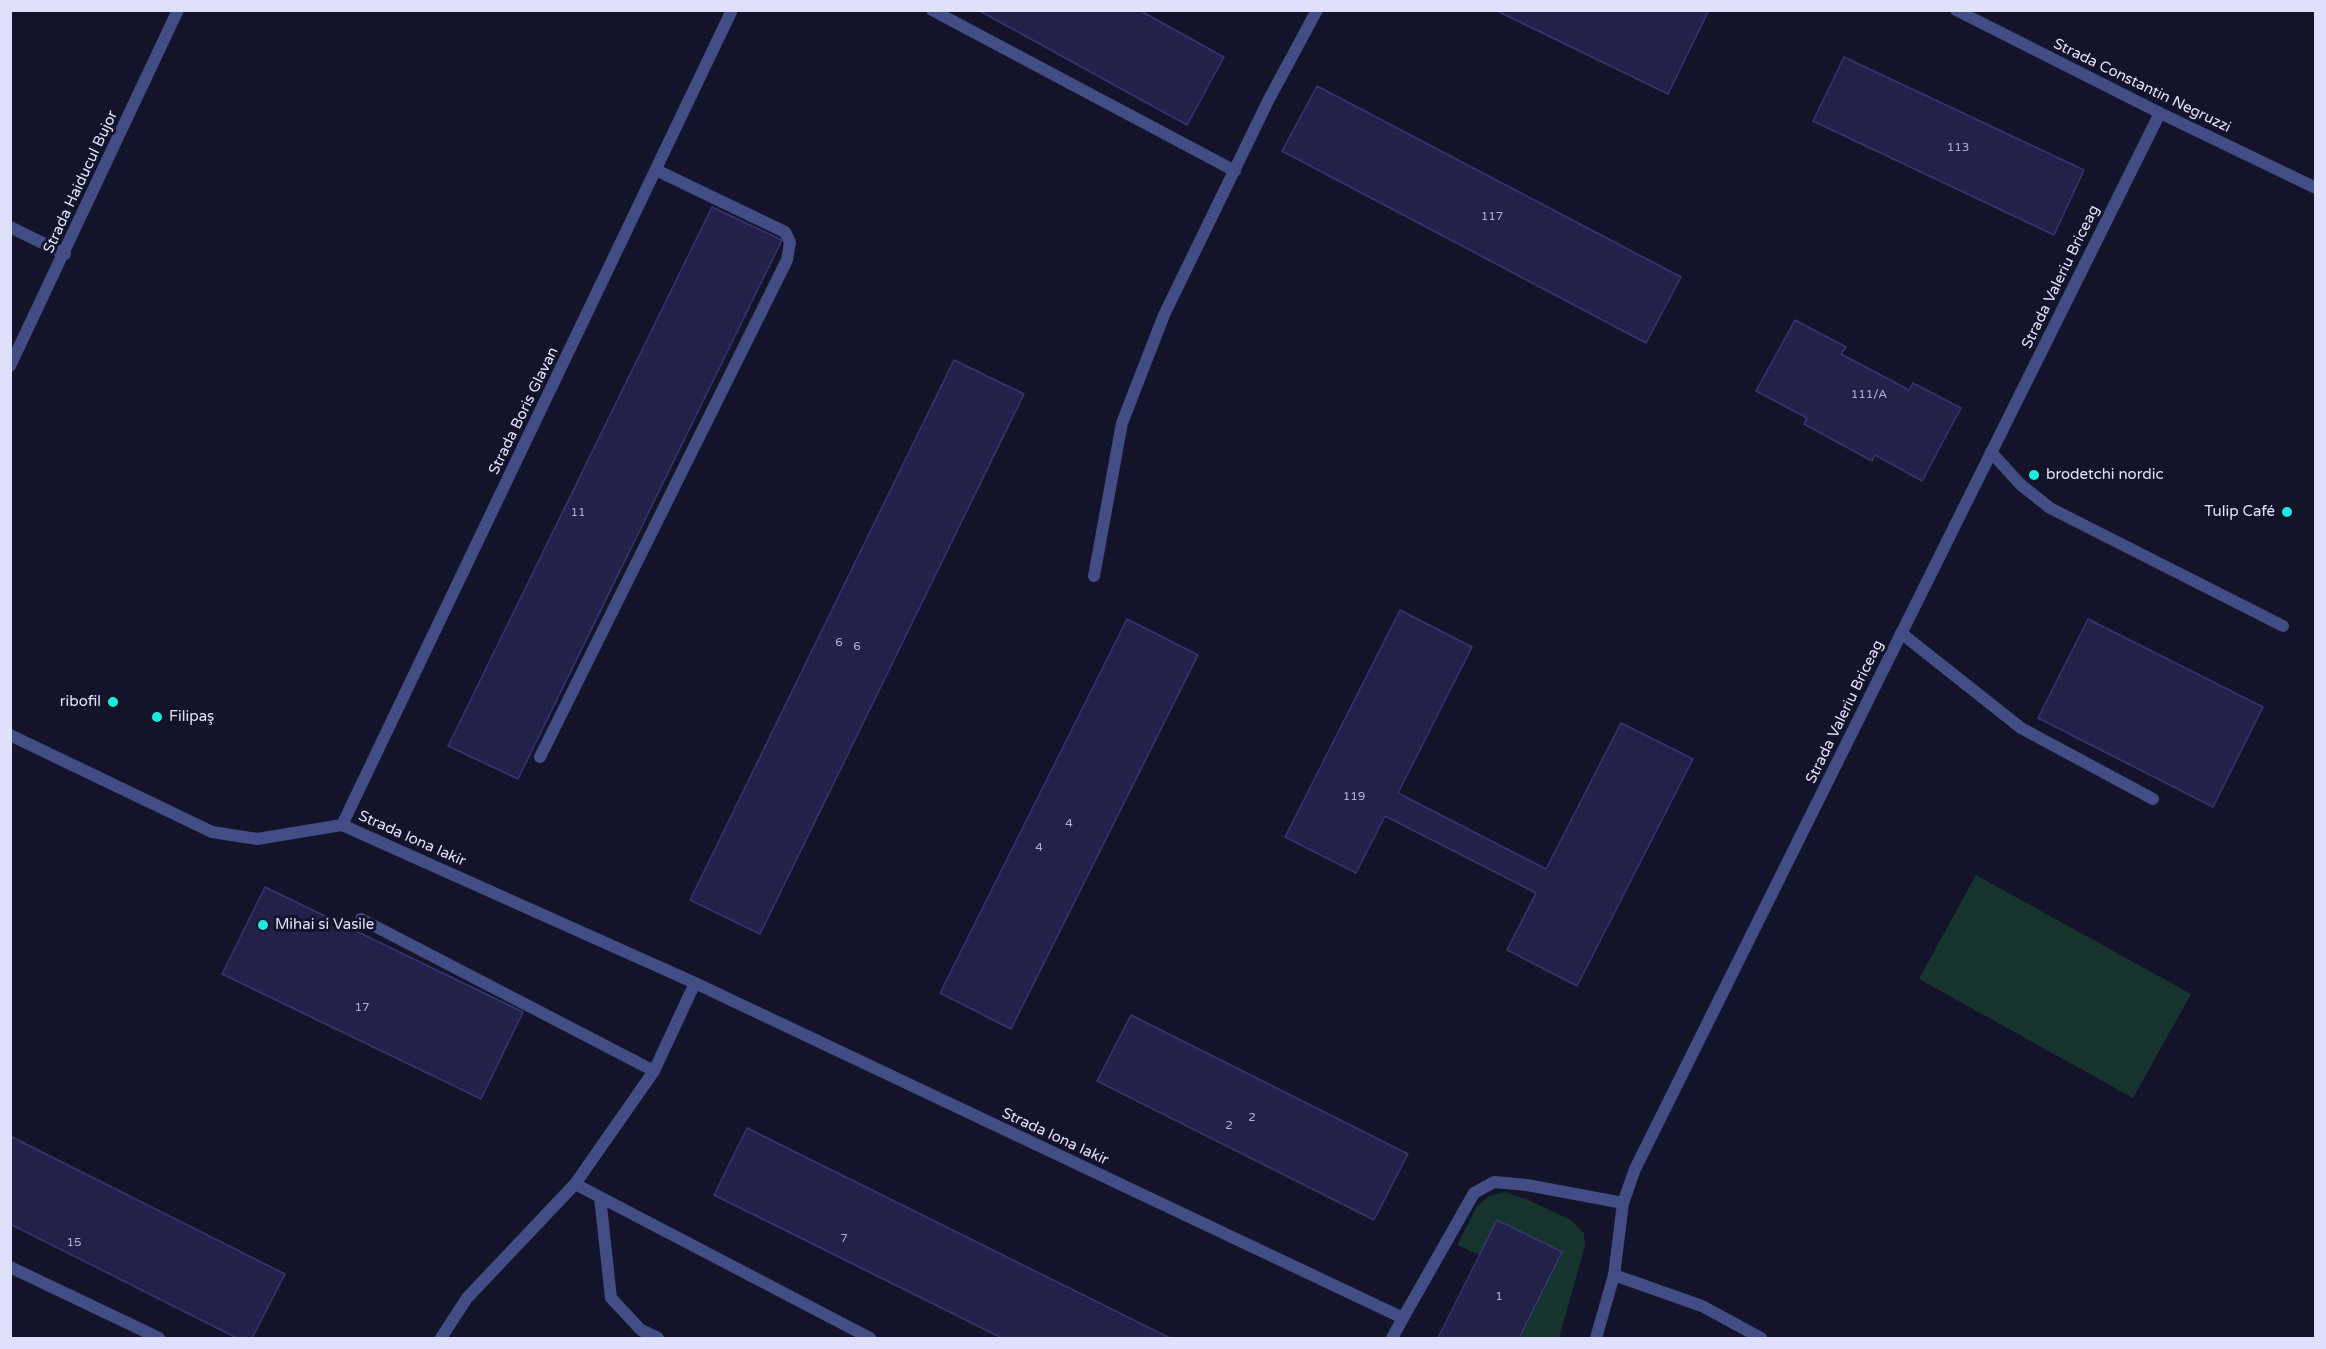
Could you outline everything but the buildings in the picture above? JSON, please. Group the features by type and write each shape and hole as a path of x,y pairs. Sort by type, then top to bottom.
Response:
{"street":[{"name":"Strada Haiducul Bujor","path":"10,366 65,254 178,10"},
{"name":"Strada Boris Glavan","path":"342,825 732,10"},
{"path":"932,10 1235,171"},
{"path":"1094,576 1122,423 1164,315 1268,101 1317,10"},
{"name":"Strada Constantin Negruzzi","path":"1956,11 2316,188"},
{"name":"Strada Valeriu Briceag","path":"1596,1338 1614,1275 1623,1203 1641,1158 2160,113"},
{"path":"540,758 787,260 789,251 790,242 785,232 656,170"},
{"path":"10,227 65,254"},
{"path":"1991,452 2020,484 2050,508 2283,626"},
{"path":"1901,633 2021,728 2153,799"},
{"name":"Strada Iona Iakir","path":"10,735 212,832 257,839 342,825 695,983 1403,1318"},
{"path":"361,919 654,1071"},
{"path":"441,1338 467,1299 575,1184 654,1071 695,983"},
{"path":"1392,1338 1474,1193 1494,1182 1527,1185 1623,1203"},
{"path":"575,1184 870,1338"},
{"path":"600,1197 611,1298 641,1330 658,1338"},
{"path":"10,1267 159,1338"},
{"path":"1614,1275 1702,1305 1761,1338"}],"green space":[{"path":"1976,875 2191,994 2133,1098 1919,979"},
{"path":"1504,1192 1526,1199 1571,1220 1584,1233 1585,1246 1559,1338 1519,1338 1562,1252 1497,1220 1480,1255 1457,1245 1477,1206 1489,1196"}],"place":[{"name":"brodetchi nordic","path":"2034,475"},
{"name":"Tulip Café","path":"2287,512"},
{"name":"ribofil","path":"113,702"},
{"name":"Filipaş","path":"157,717"},
{"name":"Mihai si Vasile","path":"263,925"}]}
